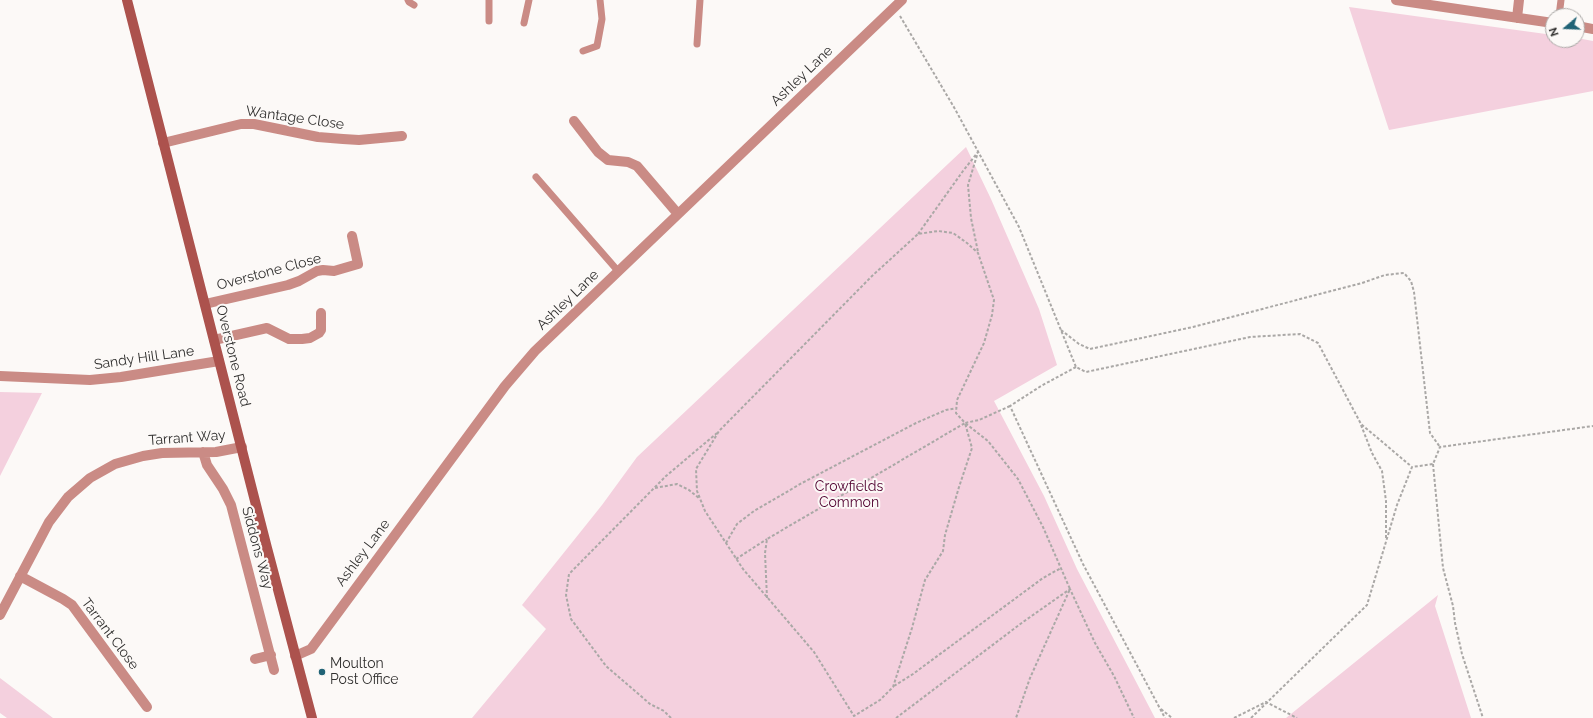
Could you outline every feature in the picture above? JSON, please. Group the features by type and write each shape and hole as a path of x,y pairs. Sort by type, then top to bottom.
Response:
{"street":[{"name":"Overstone Road","path":"127,0 312,718"},
{"path":"1396,0 1545,22"},
{"path":"1517,18 1519,0"},
{"name":"Ashley Lane","path":"296,656 311,649 522,366 559,326 898,4"},
{"path":"574,121 598,152 608,160 628,162 637,166 678,214"},
{"name":"Wantage Close","path":"163,143 241,124 254,124 318,137 343,139 376,139 402,136"},
{"name":"Overstone Close","path":"205,304 288,285 317,271 334,271 358,264 352,236"},
{"path":"214,340 267,328 289,339 310,338 319,333 321,313"},
{"name":"Sandy Hill Lane","path":"0,376 98,379 121,378 219,361"},
{"name":"Tarrant Way","path":"0,615 49,522 59,507 90,478 115,464 143,456 162,453 216,452 242,447"},
{"name":"Siddons Way","path":"203,452 207,465 223,489 231,505 274,670"},
{"name":"Tarrant Close","path":"20,576 72,605 147,707"},
{"path":"255,660 271,655"}],"lane":[{"path":"408,0 414,5"},
{"path":"489,0 490,21"},
{"path":"524,23 529,0"},
{"path":"583,52 597,46 602,19 600,0"},
{"path":"697,44 700,0"},
{"path":"536,177 618,271"}],"path":[{"path":"898,4 1019,227 1076,367 1086,372 1250,337 1300,334 1318,343 1361,424 1372,453 1382,471 1386,501 1386,541"},
{"path":"671,718 664,711 650,704 606,666 571,619 566,595 569,574 655,488 719,431 872,276 918,234 978,152"},
{"path":"978,152 968,185 971,218 978,253 994,300 992,314 984,343 957,400 956,413 965,423 988,441 1018,479 1043,527 1095,643 1114,676 1134,718"},
{"path":"918,234 938,231 953,233 978,253"},
{"path":"1060,330 1079,344 1090,349 1193,327 1362,283 1385,275 1404,273 1411,280 1414,292 1430,433 1440,446"},
{"path":"736,559 965,423 979,420 1010,406 1041,386 1076,367"},
{"path":"1010,406 1083,564 1165,718"},
{"path":"726,543 737,524 754,511 802,483 916,423 946,410 957,408"},
{"path":"893,687 912,628 925,580 943,551 947,528 972,448 965,423"},
{"path":"1361,424 1412,467 1433,464"},
{"path":"1440,446 1593,426"},
{"path":"719,431 696,469 697,491 700,500 736,559 767,598 814,652 855,717 880,700 893,687 913,674 1043,578 1061,568"},
{"path":"1440,446 1433,464 1443,568 1453,606 1462,654 1483,718"},
{"path":"1251,718 1366,605 1397,505 1412,467"},
{"path":"655,488 677,484 689,490 700,500"},
{"path":"767,598 765,553 768,539"},
{"path":"896,718 1023,622 1070,589"},
{"path":"1016,718 1030,678 1070,589"},
{"path":"1234,718 1266,702"},
{"path":"1266,702 1297,718"},
{"path":"1160,708 1172,718"}],"green space":[{"path":"1349,7 1545,34 1545,48 1585,48 1585,40 1593,41 1593,91 1389,130"},
{"name":"Crowfields Common","path":"966,147 991,199 1039,309 1057,365 994,401 1044,496 1077,569 1155,718 472,718 546,629 522,605 602,505 637,457"},
{"path":"0,392 42,393 0,476"},
{"path":"1438,595 1435,606 1471,718 1286,718"},
{"path":"0,678 53,718 7,718 0,713"}],"place":[{"name":"Moulton Post Office","path":"322,672"}]}
